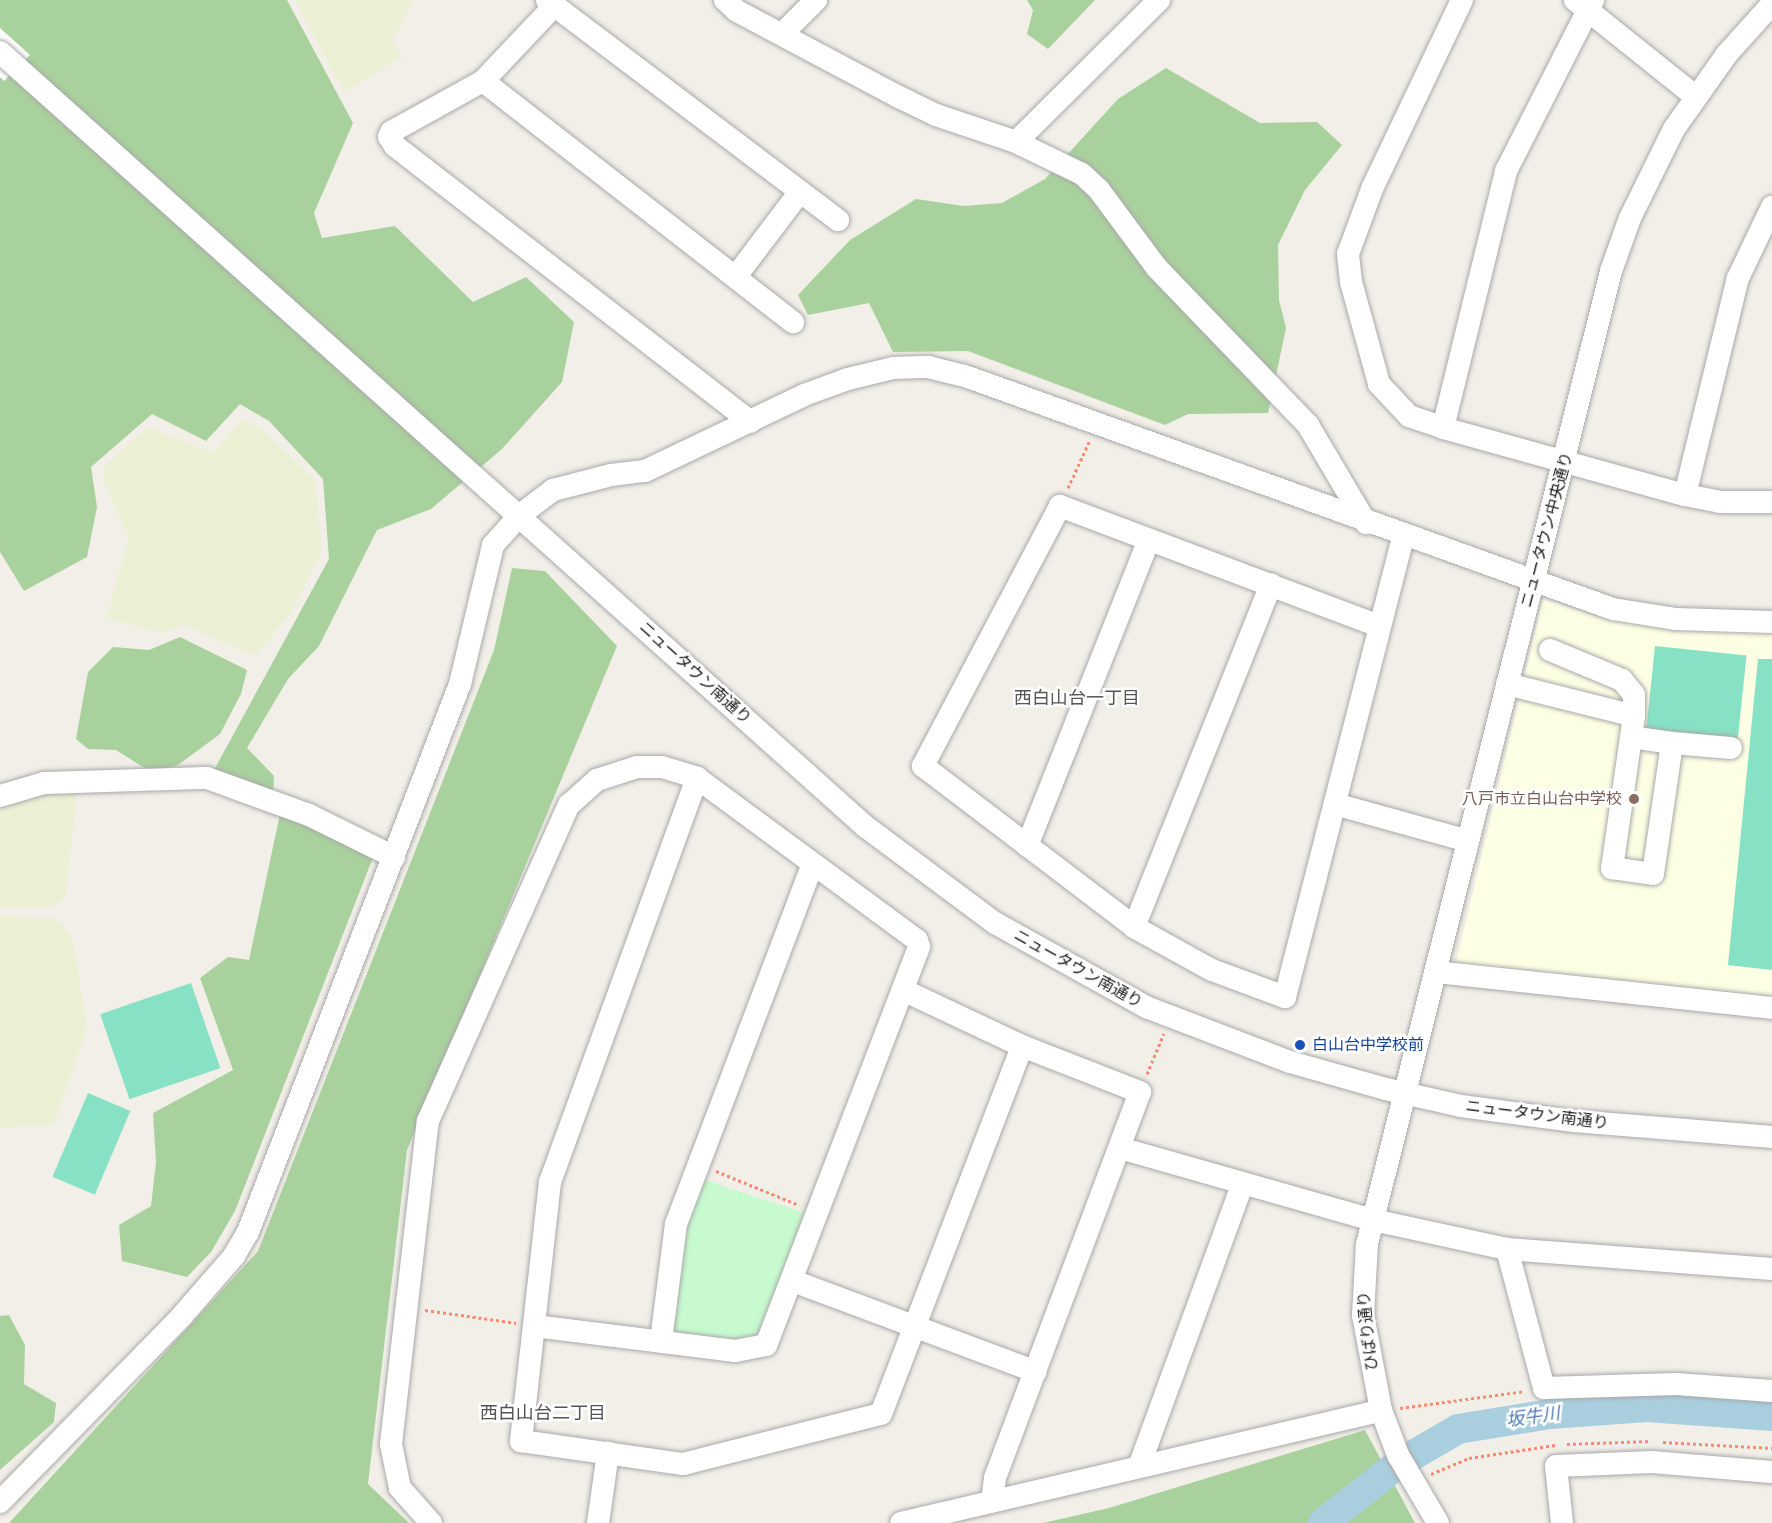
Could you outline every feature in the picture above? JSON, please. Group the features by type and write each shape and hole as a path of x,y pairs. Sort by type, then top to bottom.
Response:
{"street":[{"path":"725,0 737,11 783,33 936,115 1016,142 1062,162 1099,190 1157,268 1308,426 1366,523"},
{"path":"783,33 816,0"},
{"path":"1016,142 1159,0"},
{"path":"1462,0 1372,189 1348,254 1362,328 1379,384 1409,416 1443,428 1564,464 1685,495 1720,502 1772,502"},
{"path":"751,422 395,146 391,132 483,81 550,3 799,193 838,220"},
{"path":"1443,428 1506,171 1585,3 1695,96"},
{"name":"ニュータウン中央通り","path":"1405,1094 1611,271 1651,172 1695,96 1772,4"},
{"name":"ニュータウン南通り","path":"8,59 866,827 994,923 1146,1007 1290,1062 1405,1094 1574,1121 1772,1137"},
{"path":"483,81 737,275 793,322"},
{"path":"737,275 799,193"},
{"path":"1685,495 1737,278 1772,207"},
{"path":"0,1502 162,1337 234,1256 267,1186 460,684 493,545 520,515 553,490 611,475 645,471 804,395 848,379 893,368 927,367 965,376 1366,523 1613,609 1676,619 1772,622"},
{"path":"1379,626 1060,506 923,766 1134,927 1212,970 1285,997 1403,536"},
{"path":"1027,846 1149,540"},
{"path":"1134,927 1271,584"},
{"path":"1550,650 1622,680 1634,695 1632,726 1611,868 1653,874 1672,743"},
{"path":"1507,684 1632,726 1672,743 1731,748"},
{"path":"431,1523 407,1497 392,1466 391,1423 428,1121 559,820 583,791 617,772 662,768 696,778 812,866 917,940 919,947 793,1281 766,1345 735,1351 535,1326"},
{"path":"0,796 44,783 207,778 309,815 394,857"},
{"path":"696,778 550,1182 521,1441 683,1464 875,1418 881,1414 1022,1046"},
{"path":"1335,804 1468,841"},
{"path":"661,1341 676,1224 812,866"},
{"path":"1436,972 1772,1008"},
{"path":"903,990 1022,1046 1140,1092 995,1478 992,1501"},
{"name":"ひばり通り","path":"1405,1094 1367,1244 1364,1315 1387,1416 1409,1475 1438,1523"},
{"path":"1120,1148 1242,1185 1373,1220 1507,1249 1772,1269"},
{"path":"1140,1464 1242,1185"},
{"path":"1507,1249 1544,1388 1676,1384 1772,1391"},
{"path":"793,1281 1036,1372"},
{"path":"901,1523 1140,1464 1387,1416"},
{"path":"598,1523 608,1453"},
{"path":"1562,1523 1556,1467 1652,1462 1772,1472"}],"path":[{"path":"1060,506 1097,424"},
{"path":"1140,1092 1165,1031"},
{"path":"698,1164 818,1212"},
{"path":"405,1307 535,1326"},
{"path":"1387,1416 1544,1388"}],"shaded area":[{"path":"295,0 413,0 392,40 402,57 344,92"},
{"path":"241,419 260,427 315,481 322,550 290,614 255,656 183,624 163,633 106,618 129,539 103,480 105,465 148,427 214,453"},
{"name":"八戸市立白山台中学校","path":"1543,599 1603,619 1686,631 1772,633 1772,996 1638,986 1456,963"},
{"path":"43,791 71,791 77,797 65,897 53,907 0,907 0,811"},
{"path":"0,916 58,919 73,941 87,1028 54,1124 0,1128"}],"green space":[{"path":"0,0 287,0 353,123 314,213 322,238 395,226 473,302 526,277 574,322 562,382 502,449 431,509 377,530 319,646 288,679 247,748 274,776 273,793 214,770 329,559 323,479 269,421 240,404 206,441 152,414 91,467 97,507 87,557 24,591 0,552"},
{"path":"1027,0 1095,0 1048,49 1027,34 1033,10"},
{"path":"1166,68 1260,123 1317,122 1342,145 1305,190 1278,245 1279,300 1286,328 1268,413 1188,414 1165,425 968,351 893,352 869,303 808,315 798,295 850,240 916,199 964,206 1002,203 1045,179 1118,99"},
{"path":"512,568 545,571 617,646 407,1150 368,1484 409,1523 9,1523 258,1251 494,650"},
{"path":"180,637 247,670 241,694 220,734 178,765 151,772 116,750 88,749 76,739 88,672 113,647 149,650"},
{"path":"1655,646 1746,656 1738,738 1646,729"},
{"path":"1758,659 1772,659 1772,970 1728,965"},
{"path":"280,814 374,855 235,1211 211,1252 187,1277 122,1261 119,1225 151,1206 156,1162 153,1113 233,1070 200,978 228,957 249,960"},
{"path":"191,983 220,1068 130,1099 100,1014"},
{"path":"88,1093 130,1111 95,1195 52,1177"},
{"path":"705,1180 808,1214 763,1327 755,1336 727,1341 673,1333 688,1223"},
{"path":"9,1315 25,1345 24,1384 56,1403 54,1422 0,1470 0,1316"},
{"path":"1365,1430 1415,1523 1043,1523 1109,1508"}],"pier":[{"path":"0,28 30,55 4,81 0,77"}],"waterway":[{"name":"坂牛川","path":"1323,1523 1398,1464 1458,1429 1550,1414 1647,1407 1772,1416"}],"place":[{"name":"八戸市立白山台中学校","path":"1634,799"},
{"name":"白山台中学校前","path":"1300,1045"}],"district":[{"name":"西白山台一丁目","path":"1077,698"},
{"name":"西白山台二丁目","path":"543,1413"}]}
